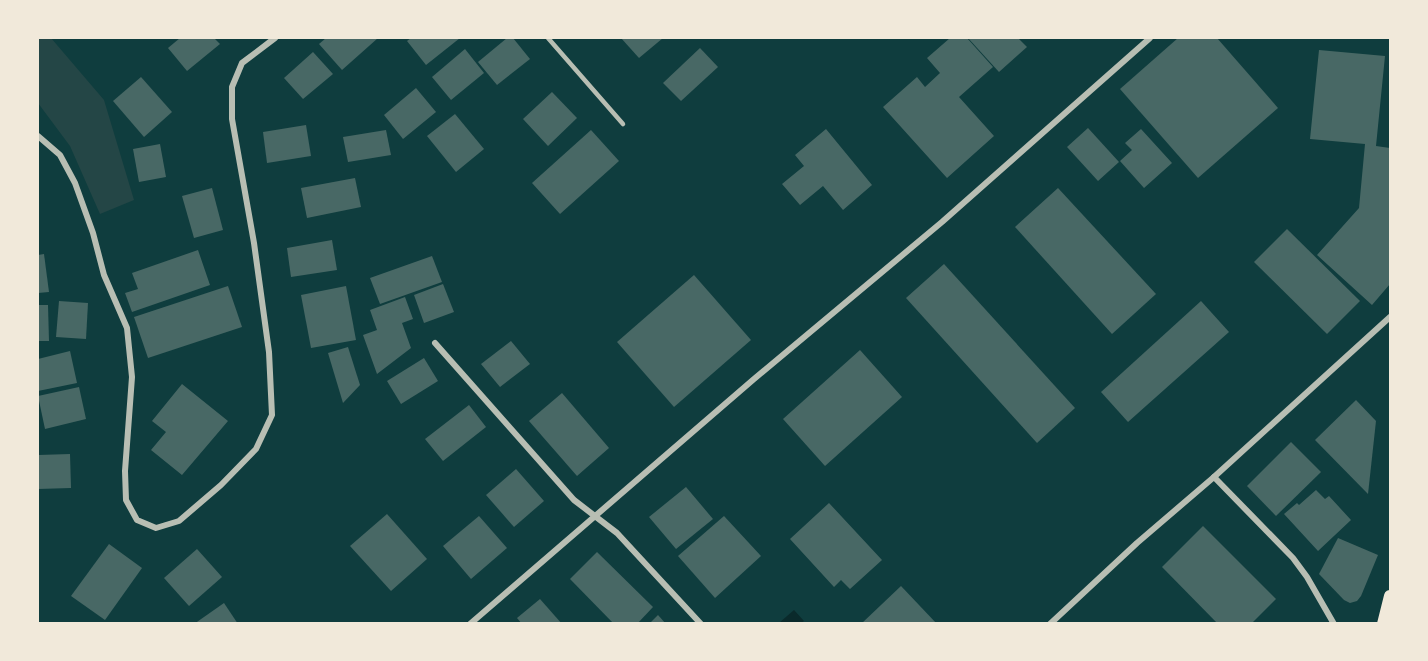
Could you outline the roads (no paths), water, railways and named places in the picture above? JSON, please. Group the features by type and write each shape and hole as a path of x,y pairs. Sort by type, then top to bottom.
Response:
{"main road":[{"path":"1383,624 1390,596"}],"street":[{"path":"38,136 60,155 75,183 93,233 104,275 127,328 132,377 125,471 126,500 137,520 156,528 179,521 221,485 256,449 272,415 269,352 254,243 232,119 232,87 242,63 275,38"},
{"path":"470,624 955,211 1150,38"},
{"path":"1050,624 1137,543 1214,477 1390,317"},
{"path":"435,343 574,500 617,533 701,624"},
{"path":"1214,477 1293,558 1307,577 1334,624"}],"lane":[{"path":"548,38 623,124"}]}
